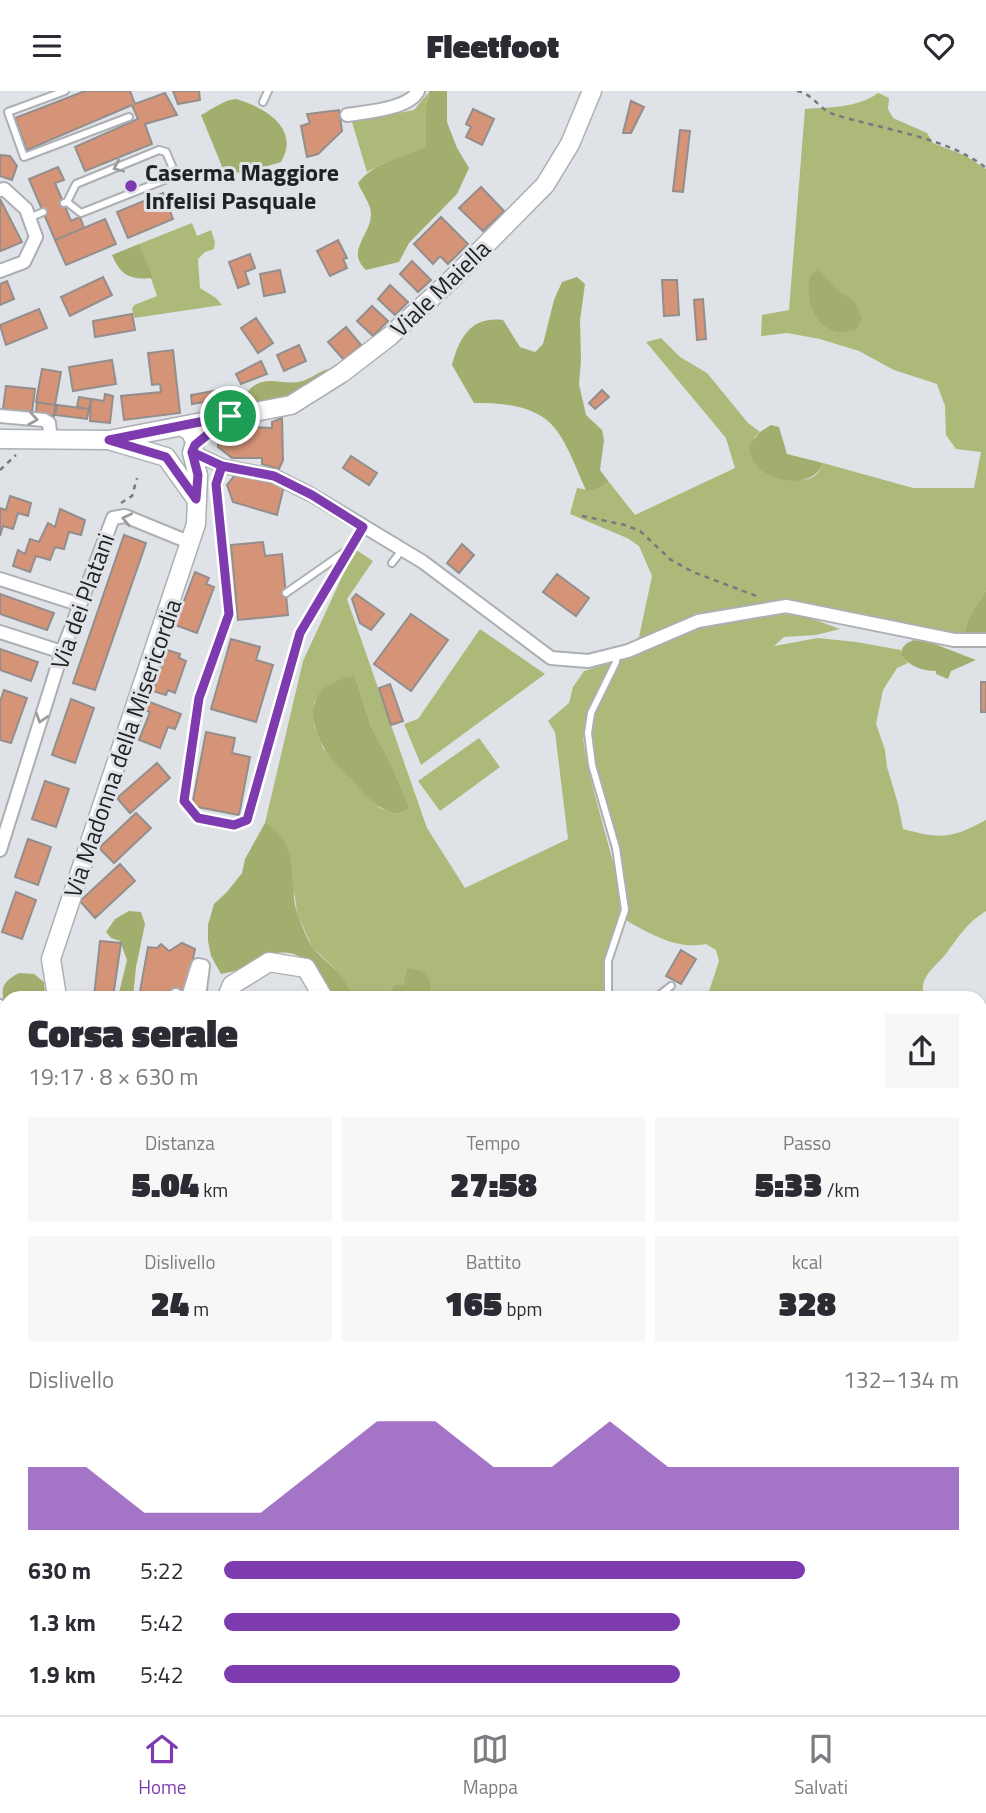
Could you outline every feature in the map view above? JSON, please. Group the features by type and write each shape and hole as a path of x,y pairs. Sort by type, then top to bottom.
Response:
{"main road":[{"name":"Viale Maiella","path":"109,440 291,405 342,373 390,335 453,278 545,185 570,144 592,91"},
{"path":"0,439 109,440 183,461 230,416"},
{"path":"193,450 191,432 175,428 160,437 159,445 196,499"},
{"name":"Via Madonna della Misericordia","path":"56,991 51,959 196,524 198,475 193,450"},
{"path":"230,991 232,985 269,961 306,968 319,991"}],"street":[{"path":"346,115 404,104 415,98 418,91"},
{"path":"0,190 4,189 26,209 36,237 24,262 0,271"},
{"path":"0,416 44,420 49,423 51,440"},
{"path":"193,450 222,466 274,476 312,495 423,562 551,658 588,661 617,654 698,621 786,606 954,640 986,640"},
{"name":"Via dei Platani","path":"1,847 78,604 113,518 125,516 191,543"},
{"path":"0,579 78,604"},
{"path":"0,632 62,652"},
{"path":"183,991 198,965 203,966 201,991"}],"lane":[{"path":"65,91 8,112 24,157 128,117"},
{"path":"262,102 268,91"},
{"path":"159,150 166,152 172,166 167,179 81,213 66,202 76,184 159,150"},
{"path":"29,218 43,212"},
{"path":"222,466 216,484 229,614 199,698 184,801 198,818 234,825 247,820 300,633 363,527"},
{"path":"286,593 351,548"},
{"path":"393,563 402,550"},
{"path":"608,991 608,961 625,910 616,848 592,765 588,733 591,713 616,662 617,654"},
{"path":"665,991 671,986"}],"path":[{"path":"797,91 803,92 828,112 931,141 974,158 986,168"},
{"path":"0,470 18,453"},
{"path":"132,496 137,478"},
{"path":"582,516 640,531 671,560 693,572 786,606"}],"green space":[{"path":"429,91 447,91 447,122 457,148 469,168 457,194 409,243 399,262 366,270 358,255 371,216 369,205 358,183 381,165 426,147"},
{"path":"428,93 427,147 367,172 352,122 414,110"},
{"path":"878,93 889,98 888,109 893,118 927,133 933,143 966,156 986,169 986,591 969,617 964,635 777,600 777,604 632,643 639,637 652,576 639,546 627,538 570,514 577,488 595,491 609,482 635,515 735,468 726,438 646,342 661,338 680,357 707,373 748,423 760,432 754,438 803,480 816,475 823,463 913,488 974,488 981,452 956,449 946,435 945,406 937,384 894,370 859,351 820,339 787,333 761,336 762,315 789,310 805,109 853,104"},
{"path":"236,99 268,113 283,129 286,150 281,162 251,171 225,174 201,115 222,103"},
{"path":"192,223 197,236 211,230 214,249 205,252 198,259 200,288 222,305 134,318 134,305 157,296 139,244"},
{"path":"139,244 153,278 127,275 119,268 112,255"},
{"path":"818,270 838,291 854,301 862,318 857,329 839,332 830,329 817,318 810,303 809,285 810,276"},
{"path":"577,277 585,284 580,320 579,384 586,415 602,430 604,440 600,470 609,482 595,491 586,490 569,451 551,424 536,413 519,407 474,403 452,365 458,346 468,331 475,325 492,320 503,320 520,347 535,352 543,344 554,300 562,282"},
{"path":"329,369 331,374 293,400 246,410 244,397 261,382 302,381"},
{"path":"771,425 779,427 787,454 823,463 818,471 811,477 793,481 773,476 757,466 749,446 760,432"},
{"path":"355,549 373,561 347,599 427,828 465,888 568,839 555,732 548,721 569,703 573,687 584,671 641,653 681,633 719,620 762,613 802,615 840,629 816,635 784,637 774,646 818,638 901,650 901,656 908,663 897,668 883,690 876,724 885,750 903,829 937,836 964,831 986,820 986,911 968,926 928,974 923,991 709,991 719,961 716,950 706,944 685,945 665,940 627,921 627,889 620,857 594,752 583,737 620,897 617,928 604,973 604,991 431,991 431,987 407,968 403,985 394,985 391,991 349,991 334,968 312,947 265,823 303,661","holes":["355,676 371,726 410,809 397,814 380,808 323,748 314,725 314,702"]},
{"path":"986,591 986,636 964,635 969,617"},
{"path":"480,629 545,674 421,765 404,724 418,719"},
{"path":"914,640 932,643 976,660 951,671 948,679 936,674 936,671 908,663 901,656 904,645"},
{"path":"355,676 371,726 410,809 397,814 386,810 365,795 328,755 317,733 314,710 322,691 341,679"},
{"path":"479,738 500,767 440,811 418,781"},
{"path":"265,823 277,831 289,852 295,903 309,942 351,991 327,991 308,963 291,953 268,955 243,968 221,974 211,956 208,925 214,904 242,873 245,859"},
{"path":"129,911 141,912 145,924 134,991 119,991 127,960 120,941 111,938 106,932 115,919"},
{"path":"407,968 424,973 431,991 391,991 394,985 403,985"},
{"path":"19,973 34,974 44,982 45,991 3,991 8,980"}],"building":[{"path":"85,91 130,91 135,104 165,93 177,115 145,124 152,144 85,171 75,147 138,119 132,105 27,150 15,118"},
{"path":"173,91 199,91 200,100 178,104"},
{"path":"631,101 644,107 631,133 623,133"},
{"path":"473,109 494,119 482,145 466,137 471,127 466,124"},
{"path":"339,110 342,131 318,154 307,157 301,126 310,123 307,114"},
{"path":"680,130 690,131 683,192 673,191"},
{"path":"0,155 10,156 17,166 12,180 0,176"},
{"path":"58,167 64,180 55,183 71,221 80,217 84,228 55,240 29,179"},
{"path":"481,187 504,211 483,231 459,208"},
{"path":"163,193 173,219 128,238 117,212"},
{"path":"0,199 22,242 1,251 0,248"},
{"path":"441,217 468,244 448,264 440,256 433,264 414,244"},
{"path":"105,219 116,244 66,265 55,240"},
{"path":"338,240 347,258 343,259 347,268 330,276 317,251"},
{"path":"250,254 255,268 245,272 249,284 238,288 229,262"},
{"path":"412,261 431,280 418,292 400,274"},
{"path":"280,270 285,292 264,296 260,274"},
{"path":"103,277 112,295 70,316 61,297"},
{"path":"662,280 677,280 679,315 664,316"},
{"path":"7,281 14,299 0,305 0,284"},
{"path":"390,285 408,302 395,315 378,299"},
{"path":"703,299 706,339 697,340 694,300"},
{"path":"372,306 388,321 373,336 357,321"},
{"path":"39,309 47,328 6,345 0,325"},
{"path":"132,314 135,330 95,337 93,321"},
{"path":"256,318 273,343 258,353 241,328"},
{"path":"346,327 361,345 344,360 328,342"},
{"path":"299,345 306,361 284,371 277,355"},
{"path":"173,350 180,413 124,420 121,396 161,392 160,384 152,385 148,353"},
{"path":"112,360 116,384 73,391 69,367"},
{"path":"261,361 267,374 241,384 236,374"},
{"path":"42,369 61,372 55,405 36,402"},
{"path":"6,386 35,389 32,412 3,409"},
{"path":"602,390 609,397 595,409 589,403"},
{"path":"214,391 216,400 192,404 191,395"},
{"path":"105,394 113,396 110,423 90,421 91,399 104,401"},
{"path":"79,397 91,399 89,409 77,407"},
{"path":"37,402 55,405 54,416 36,413"},
{"path":"57,405 89,409 87,419 55,415"},
{"path":"282,418 283,460 279,469 262,464 262,458 232,458 218,447 219,435 234,426 272,428 272,422"},
{"path":"351,456 377,473 369,485 343,468"},
{"path":"235,475 284,486 277,515 233,502 227,485"},
{"path":"10,496 31,503 28,516 18,513 13,529 3,526 0,536 0,508 6,510"},
{"path":"60,509 85,520 81,535 69,532 64,549 55,547 50,560 36,556 30,572 13,566 18,550 25,554 30,539 39,542 48,523 55,527"},
{"path":"124,535 146,543 95,690 73,683"},
{"path":"263,542 265,556 282,554 288,615 238,620 231,545"},
{"path":"263,542 265,556 282,554 288,615 238,620 231,545"},
{"path":"462,544 474,555 459,573 447,563"},
{"path":"195,572 209,578 206,584 214,587 197,633 175,625"},
{"path":"557,574 589,598 576,616 543,592"},
{"path":"0,594 54,613 47,630 0,614"},
{"path":"356,594 384,614 371,630 360,623 352,599"},
{"path":"411,614 448,640 411,691 374,664"},
{"path":"231,639 260,647 256,660 273,665 256,722 211,709"},
{"path":"0,649 38,662 31,681 0,670"},
{"path":"167,650 180,654 179,658 186,661 175,693 168,690 166,695 153,691"},
{"path":"981,682 986,682 986,712 981,712"},
{"path":"390,684 403,721 391,725 379,688"},
{"path":"4,690 27,698 11,743 0,740 0,702"},
{"path":"71,699 94,708 75,763 52,755"},
{"path":"147,701 181,714 175,729 168,727 160,748 139,740 150,712 144,710"},
{"path":"206,732 235,738 232,753 250,757 239,815 192,806"},
{"path":"157,763 170,778 130,813 117,798"},
{"path":"45,781 69,789 56,827 32,819"},
{"path":"136,813 151,828 114,863 99,848"},
{"path":"28,839 51,847 38,885 15,877"},
{"path":"120,864 135,881 95,918 80,901"},
{"path":"16,892 36,900 22,939 2,932"},
{"path":"100,941 121,943 114,991 95,991"},
{"path":"182,943 195,949 186,991 140,991 148,947 157,948 161,944 169,951"},
{"path":"681,950 696,959 681,984 666,976"}],"place":[{"name":"Caserma Maggiore Infelisi Pasquale","path":"131,186"}],"route":[{"path":"230,416 109,440 169,459 196,499 198,475 192,452 222,466 274,476 312,495 363,527 300,633 247,820 234,825 198,818 184,801 199,698 229,614 216,484 222,466 204,459 192,452 195,445 230,416"}]}
